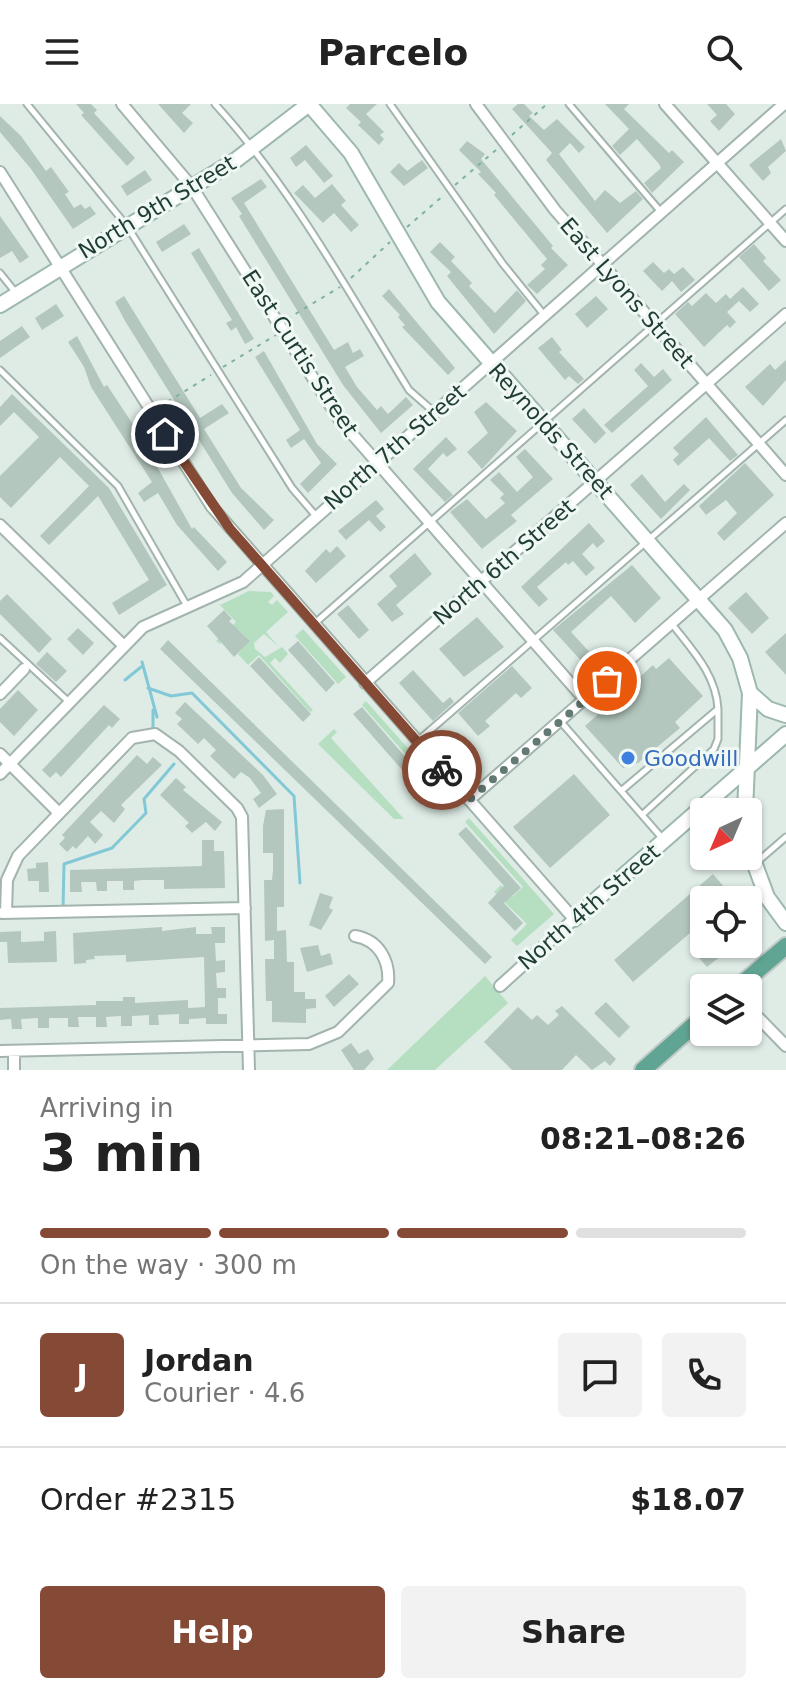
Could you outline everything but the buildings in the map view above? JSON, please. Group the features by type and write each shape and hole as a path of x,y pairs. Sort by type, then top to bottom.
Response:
{"main road":[{"name":"North 9th Street","path":"0,305 252,148 309,104"},
{"name":"Reynolds Street","path":"309,104 351,153 438,302 725,630 740,658 750,693 746,769"},
{"path":"750,693 768,709 786,715"},
{"name":"North 4th Street","path":"574,919 786,734"},
{"path":"745,798 746,769"},
{"path":"685,822 690,821"},
{"path":"756,870 767,897 786,923"},
{"path":"753,974 786,946"},
{"path":"643,1070 690,1028"}],"street":[{"name":"East Curtis Street","path":"122,104 192,187 339,419 585,700"},
{"name":"East Lyons Street","path":"476,104 602,265 786,475"},
{"path":"665,104 786,241"},
{"name":"North 7th Street","path":"0,774 143,627 243,582 784,104"},
{"path":"0,172 62,265 194,480 261,565 574,919"},
{"name":"North 6th Street","path":"365,683 786,314"},
{"path":"469,800 786,523"},
{"path":"0,525 124,646"},
{"path":"0,694 24,669"},
{"path":"245,908 3,913 11,868 58,812 132,738 155,734 179,751 237,808 245,828 249,1070"},
{"path":"0,754 58,812"},
{"name":"North 4th Street","path":"500,986 574,919"},
{"path":"0,1051 309,1044 325,1038 380,994 388,983 388,965 376,946 367,938 355,936"},
{"path":"762,1021 786,1046"},
{"path":"14,1051 14,1070"}],"lane":[{"path":"27,104 127,226 220,369 292,488 316,516"},
{"path":"215,104 252,148 409,390 434,413"},
{"path":"390,104 503,264 545,316"},
{"path":"569,104 662,213"},
{"path":"313,625 786,209"},
{"path":"0,273 17,293"},
{"path":"0,370 118,486 188,606"},
{"path":"417,742 786,420"},
{"path":"642,815 714,749 718,739 718,709 713,684 704,665 672,624"},
{"path":"0,638 69,703"},
{"path":"621,791 718,709"},
{"path":"560,722 664,841"},
{"path":"762,848 786,837"}],"path":[{"path":"280,323 343,286 547,104"}],"green space":[{"path":"249,591 271,592 274,596 268,602 272,605 277,600 288,612 266,632 278,646 264,634 254,643 255,649 265,657 282,647 288,654 280,663 275,658 270,663 313,710 310,712 259,655 248,665 238,654 249,640 239,630 220,644 216,641 236,622 220,605"},
{"path":"303,629 346,677 338,684 295,636"},
{"path":"366,701 450,796 443,797 362,705"},
{"path":"334,729 337,732 331,738 404,819 394,819 318,744"},
{"path":"469,818 554,914 517,946 511,940 527,924 494,892 501,885 512,897 523,887 465,822"},
{"path":"485,976 508,1003 435,1070 387,1070"}],"waterway":[{"path":"142,662 157,717"},
{"path":"125,680 141,667"},
{"path":"148,688 171,696 192,693 294,796 300,883"},
{"path":"153,710 153,731"},
{"path":"63,908 64,864 112,848 146,813 144,799 174,764"}],"way so far":[{"path":"442,770 469,800 607,681"}],"place":[{"name":"Goodwill","path":"628,758"}],"route":[{"path":"165,434 212,507 230,529 442,770"}]}
